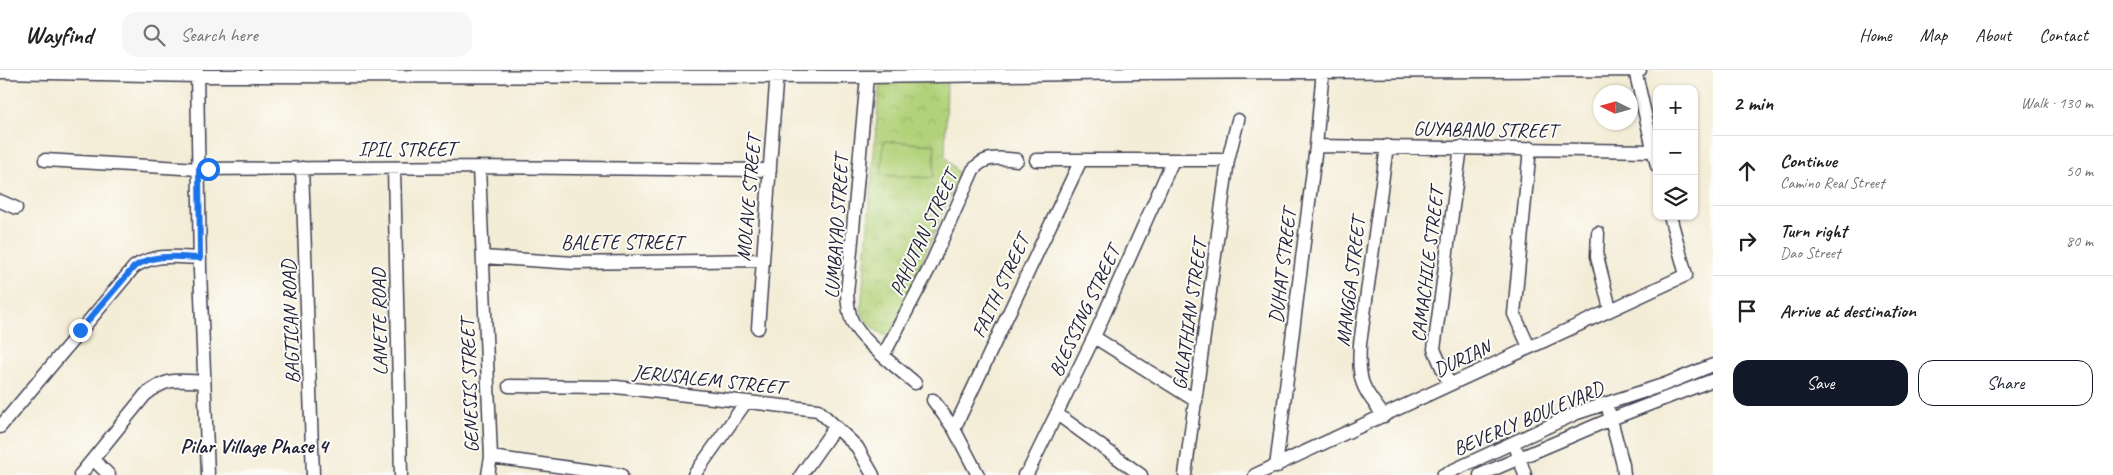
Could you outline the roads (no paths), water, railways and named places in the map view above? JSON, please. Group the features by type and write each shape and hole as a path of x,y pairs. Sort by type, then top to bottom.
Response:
{"street":[{"path":"1635,70 1653,151"},
{"path":"7,72 777,74 867,77 1060,72 1640,70"},
{"name":"DUHAT STREET","path":"1276,467 1316,146 1323,71"},
{"path":"198,73 203,382 208,475"},
{"name":"MOLAVE STREET","path":"758,328 777,74"},
{"name":"LUMBAYAO STREET","path":"867,77 847,294 848,310 852,322 883,356 915,383"},
{"name":"GALATHIAN STREET","path":"1185,475 1228,160 1238,120"},
{"name":"GUYABANO STREET","path":"1316,146 1653,151"},
{"name":"MANGGA STREET","path":"1384,416 1364,390 1358,369 1386,146"},
{"name":"CAMACHILE STREET","path":"1449,384 1434,349 1461,147"},
{"path":"1529,347 1514,314 1530,148"},
{"name":"PAHUTAN STREET","path":"883,356 930,269 973,170 979,162 991,158 1017,160"},
{"name":"IPIL STREET","path":"44,160 199,169 479,167 770,170"},
{"path":"1036,160 1228,160"},
{"name":"FAITH STREET","path":"954,429 1081,160"},
{"name":"BLESSING STREET","path":"1024,475 1028,472 1094,337 1173,160"},
{"name":"GENESIS STREET","path":"479,167 491,457 488,475"},
{"name":"BAGTICAN ROAD","path":"302,168 313,475"},
{"name":"LANETE ROAD","path":"394,169 401,475"},
{"path":"0,201 16,208"},
{"name":"DURIAN","path":"1254,475 1276,467 1449,384 1686,275 1671,220"},
{"path":"1598,233 1597,256 1610,309"},
{"path":"0,428 134,267 143,261 158,256 200,258"},
{"name":"BALETE STREET","path":"483,257 574,263 762,260"},
{"path":"1094,337 1196,401"},
{"name":"BEVERLY BOULEVARD","path":"1442,475 1577,412 1663,385 1713,365"},
{"path":"80,475 145,395 158,385 173,380 203,382"},
{"name":"BEVERLY BOULEVARD","path":"1480,475 1610,419 1713,380"},
{"name":"JERUSALEM STREET","path":"509,386 616,387 818,410 857,447 872,475"},
{"path":"933,400 954,429 978,475"},
{"path":"694,475 746,402"},
{"path":"1606,403 1624,475"},
{"path":"1057,414 1141,475"},
{"path":"801,475 835,427"},
{"path":"1514,442 1525,475"},
{"path":"491,457 621,475"},
{"path":"92,459 109,475"}],"district":[{"name":"Pilar Village Phase 4","path":"254,446"}]}
